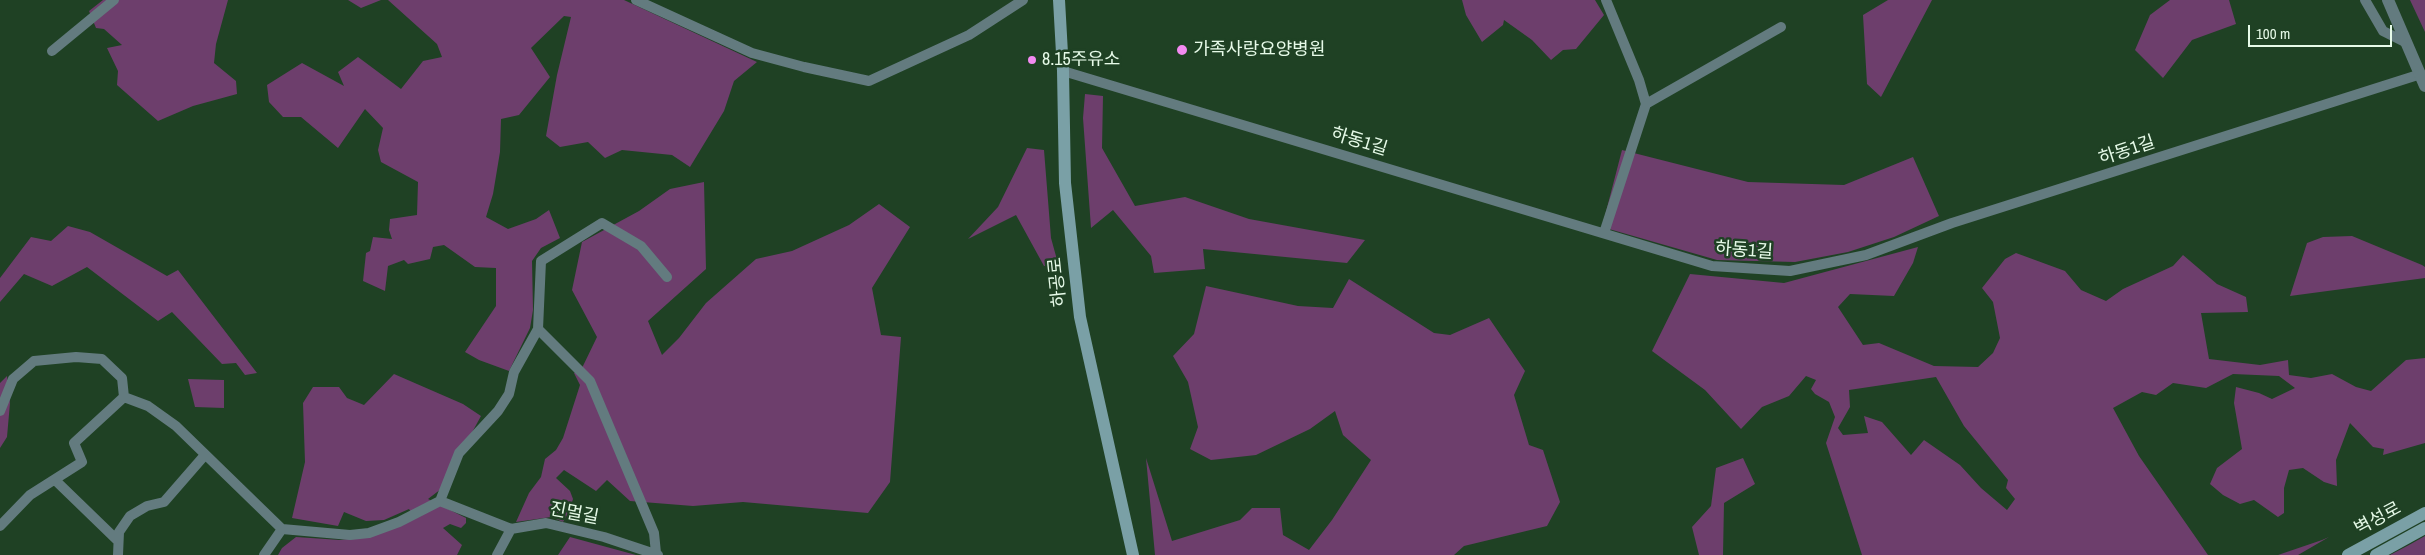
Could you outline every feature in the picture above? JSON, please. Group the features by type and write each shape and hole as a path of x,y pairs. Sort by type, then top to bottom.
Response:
{"main road":[{"name":"하공로","path":"1058,0 1063,71 1065,183 1080,317 1133,555"},
{"name":"벽성로","path":"2348,555 2425,513"},
{"name":"벽성로","path":"2376,555 2425,528"}],"street":[{"path":"52,51 114,0"},
{"path":"636,0 752,52 804,67 869,80 969,35 1023,0"},
{"path":"1604,233 1646,104 1639,80 1606,0"},
{"path":"2365,0 2383,31 2408,43"},
{"path":"2388,0 2423,80"},
{"path":"1646,104 1781,27"},
{"name":"하동1길","path":"1063,71 1712,266 1790,270 1866,255 1952,223 2423,80"},
{"path":"124,397 148,406 176,426 204,456 282,529 350,535 369,533 399,522 440,501 459,453 498,412 509,394 514,372 538,329 541,261 602,223 640,246 667,277"},
{"path":"538,329 590,381 654,533 657,554"},
{"path":"0,411 13,379 34,361 53,358 102,359 122,378 124,397"},
{"path":"0,526 30,495 82,462 74,443 124,397"},
{"path":"118,555 119,532 130,516 147,506 164,502 204,456"},
{"path":"55,480 118,541"},
{"path":"440,501 511,529 497,555"},
{"name":"진멀길","path":"511,529 546,523 604,537 657,554"},
{"path":"264,555 282,529"}],"shaded area":[{"path":"103,0 228,0 216,44 214,63 236,81 237,94 193,106 158,121 117,85 118,71 107,48 122,45 104,29 96,28 89,11"},
{"path":"348,0 381,0 361,8"},
{"path":"388,0 624,0 757,62 734,81 724,111 690,167 672,155 622,150 605,158 588,142 560,147 546,136 557,75 571,17 564,16 531,48 550,77 519,115 501,119 500,152 493,194 486,217 508,229 536,219 549,210 560,238 541,248 532,261 533,310 530,328 509,371 479,360 465,352 496,306 496,268 475,267 444,245 433,247 430,259 408,264 404,260 388,266 385,291 363,281 366,253 370,251 373,237 392,239 389,230 390,219 417,215 418,182 381,162 378,150 383,128 365,109 338,148 301,117 283,117 269,102 267,85 302,63 344,86 338,72 358,57 401,89 423,61 442,57 437,44"},
{"path":"1462,0 1595,0 1604,15 1576,49 1563,50 1551,60 1532,40 1504,20 1503,25 1482,42 1466,15"},
{"path":"1888,0 1932,0 1881,97 1867,84 1863,15"},
{"path":"2170,0 2229,0 2236,24 2192,40 2163,78 2135,50 2150,15"},
{"path":"2410,0 2425,0 2425,32"},
{"path":"1085,94 1103,96 1102,148 1135,206 1185,197 1249,219 1365,240 1347,263 1203,249 1205,269 1154,273 1151,256 1113,210 1091,228 1083,118"},
{"path":"1027,148 1044,150 1051,238 1059,267 1044,266 1016,215 968,239 998,207"},
{"path":"1622,150 1748,182 1844,185 1913,157 1939,216 1894,237 1848,252 1795,262 1717,260 1602,227"},
{"path":"704,182 706,269 648,321 662,355 679,338 706,303 756,259 792,251 849,225 879,204 910,227 872,288 881,335 901,337 890,482 868,513 743,502 693,506 630,501 607,480 596,491 564,470 556,478 570,491 573,499 569,512 563,522 551,517 516,522 529,493 541,477 545,459 556,450 563,438 580,385 574,373 582,368 597,337 572,290 582,242 639,211 670,189"},
{"path":"68,226 90,232 167,276 178,270 257,373 245,375 236,363 222,364 172,312 158,321 87,267 52,286 24,274 0,302 0,278 31,237 51,241"},
{"path":"2352,236 2422,265 2425,267 2425,278 2290,296 2307,243 2323,237"},
{"path":"1918,247 1913,263 1894,296 1850,294 1838,307 1863,345 1879,343 1934,366 1978,367 1993,353 2000,338 1993,302 1982,288 2005,259 2016,253 2065,271 2081,290 2106,301 2123,289 2173,266 2183,255 2217,284 2246,297 2248,312 2201,313 2209,359 2260,365 2288,360 2289,375 2311,378 2332,374 2356,387 2371,391 2406,360 2425,358 2425,443 2383,455 2384,449 2373,447 2350,423 2336,460 2337,486 2324,482 2303,468 2289,470 2284,488 2284,513 2278,517 2254,500 2240,504 2223,495 2210,484 2217,468 2242,449 2234,403 2236,387 2259,393 2272,399 2295,388 2279,376 2233,374 2206,388 2173,383 2156,395 2142,392 2113,408 2139,456 2208,555 1862,555 1826,443 1835,417 1829,402 1815,394 1811,389 1816,380 1806,376 1789,396 1762,407 1741,429 1705,390 1652,351 1690,274 1784,283","holes":["1936,377 1964,426 2008,480 2006,488 2015,499 2007,510 1981,488 1960,465 1924,440 1911,455 1882,422 1864,416 1868,433 1843,435 1838,428 1850,407 1849,390"]},
{"path":"1349,279 1434,333 1450,335 1489,318 1525,371 1514,395 1529,445 1543,450 1560,502 1547,526 1464,546 1454,555 1155,555 1146,458 1172,541 1240,520 1252,508 1280,508 1283,535 1309,550 1332,520 1371,460 1343,435 1335,411 1310,429 1256,455 1211,460 1190,449 1198,427 1188,382 1173,356 1194,334 1206,286 1298,306 1333,308"},
{"path":"394,374 463,404 481,416 441,489 428,499 466,518 466,523 461,528 450,524 443,528 462,545 457,555 278,555 282,548 296,537 340,540 371,536 414,517 409,509 384,520 366,521 344,512 338,526 292,518 305,462 303,403 313,387 339,387 347,398 364,405"},
{"path":"7,376 10,403 7,437 0,448 0,383"},
{"path":"188,379 224,380 224,408 195,407"},
{"path":"1743,458 1755,484 1724,503 1723,555 1699,555 1692,527 1711,506 1716,468"},
{"path":"2425,536 2425,555 2390,555 2409,545"},
{"path":"570,537 636,555 558,555"},
{"path":"2329,537 2298,555 2278,555 2322,540"}],"place":[{"name":"가족사랑요양병원","path":"1182,50"},
{"name":"8.15주유소","path":"1032,60"}]}
